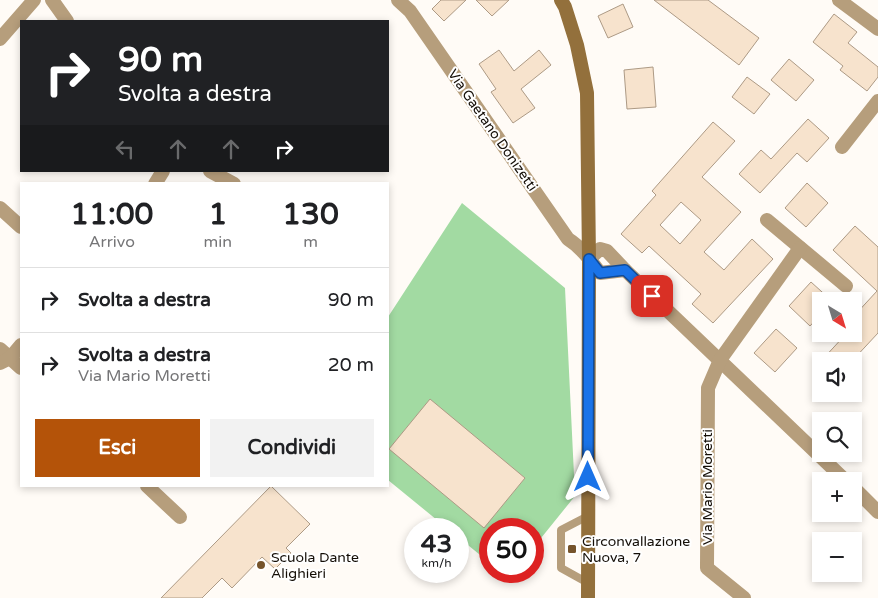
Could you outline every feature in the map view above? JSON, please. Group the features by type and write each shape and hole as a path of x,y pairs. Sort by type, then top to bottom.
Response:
{"main road":[{"path":"561,0 565,7 576,45 587,93 589,259 588,598"}],"street":[{"path":"0,39 34,0"},
{"path":"52,0 66,20"},
{"name":"Via Gaetano Donizetti","path":"398,0 410,11 568,239 573,242 600,273 625,270"},
{"path":"839,0 878,29"},
{"path":"842,146 878,101"},
{"path":"212,172 230,182"},
{"path":"0,208 20,226"},
{"path":"767,220 846,286"},
{"name":"Via Mario Moretti","path":"744,598 707,568 708,388 720,360 800,248"},
{"path":"589,259 600,249 607,251 837,472"},
{"path":"20,346 3,356 20,367"},
{"path":"148,487 180,517"},
{"path":"862,496 878,512"}],"lane":[{"path":"588,516 561,530 560,568 588,583"}],"green space":[{"path":"462,203 565,288 575,496 544,534 544,518 479,518 479,554 469,546 469,518 435,518 389,481 389,315"}],"building":[{"path":"441,0 466,0 444,21 432,9"},
{"path":"476,0 509,0 492,16"},
{"path":"654,0 708,0 759,38 739,65"},
{"path":"623,4 633,27 608,38 598,16"},
{"path":"834,14 857,32 848,43 878,67 878,77 867,91 840,70 843,66 813,42"},
{"path":"499,50 514,71 539,50 551,65 521,89 535,108 513,123 491,92 496,89 479,64"},
{"path":"789,59 814,80 796,101 771,80"},
{"path":"653,67 656,107 627,109 624,70"},
{"path":"747,77 770,94 754,114 732,97"},
{"path":"808,119 829,138 807,162 797,153 760,193 739,174 761,150 771,159"},
{"path":"713,122 735,141 702,177 741,212 704,252 724,270 752,239 773,259 713,323 692,304 701,294 649,246 642,253 621,234 656,195 652,191","holes":["681,202 701,220 680,244 660,225"]},
{"path":"807,183 828,203 806,227 785,208"},
{"path":"855,226 878,247 878,333 860,352 829,352 839,342 862,342 862,307 877,291 833,250"},
{"path":"811,282 822,292 812,292 812,324 810,326 789,306"},
{"path":"776,329 797,348 775,372 754,353"},
{"path":"430,399 525,478 492,518 479,518 479,524 389,449"},
{"path":"270,487 310,524 286,548 291,553 275,569 262,557 232,588 222,578 202,598 161,598"}],"place":[{"name":"Circonvallazione Nuova, 7","path":"572,549"},
{"name":"Scuola Dante Alighieri","path":"261,565"}],"route":[{"path":"588,477 589,259 600,273 625,270 652,296"}]}
